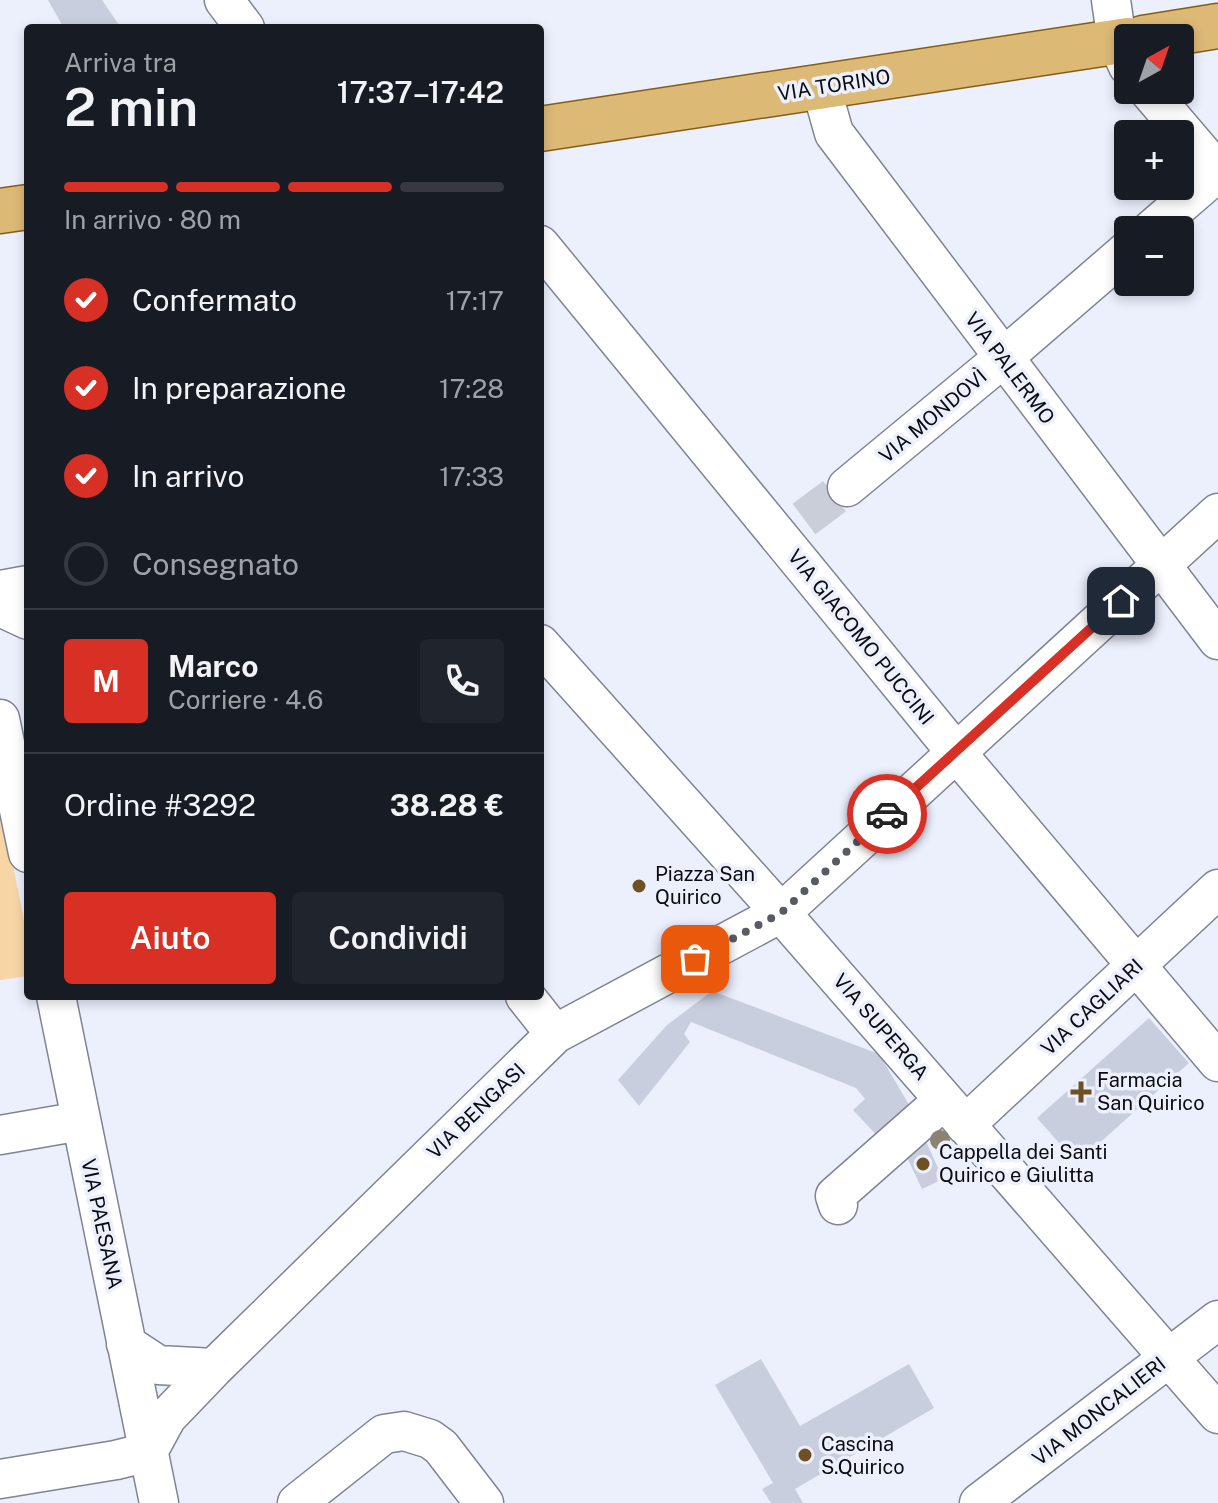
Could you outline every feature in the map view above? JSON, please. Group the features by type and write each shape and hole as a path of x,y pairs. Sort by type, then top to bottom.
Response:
{"main road":[{"name":"VIA TORINO","path":"1194,29 1218,26"},
{"name":"VIA TORINO","path":"544,128 1114,39"},
{"path":"0,211 24,208"}],"street":[{"path":"224,0 242,24"},
{"name":"VIA PALERMO","path":"821,87 834,133 1218,640"},
{"path":"1160,104 1218,172 1167,216"},
{"name":"VIA GIACOMO PUCCINI","path":"544,250 792,529 955,751 1218,1062"},
{"name":"VIA MONDOVÌ","path":"847,487 1114,262"},
{"name":"VIA BENGASI","path":"148,1452 167,1417 214,1368 555,1034 781,913 1218,513"},
{"path":"0,590 24,586"},
{"path":"0,607 24,618"},
{"name":"VIA SUPERGA","path":"544,648 781,913 1218,1414"},
{"path":"0,719 24,828"},
{"name":"VIA CAGLIARI","path":"838,1205 835,1196 954,1112 1137,964 1218,889"},
{"name":"VIA PAESANA","path":"57,1000 159,1500"},
{"path":"528,1000 555,1034"},
{"path":"0,1135 81,1121"},
{"name":"VIA MONCALIERI","path":"980,1502 1218,1320"},
{"path":"126,1344 158,1365 214,1368"},
{"path":"297,1503 384,1434 404,1431 430,1439 441,1447 484,1503"},
{"path":"0,1479 148,1452"}],"shaded area":[{"path":"0,800 24,920 24,977 0,980"}],"building":[{"path":"48,0 102,0 118,24 62,24"},
{"path":"712,991 879,1054 911,1108 881,1140 853,1110 865,1099 856,1088 691,1022 684,1034 690,1042 639,1106 618,1080 667,1025"},
{"path":"1149,1018 1189,1063 1077,1163 1037,1118"},
{"name":"Cappella dei Santi Quirico e Giulitta","path":"925,1139 943,1179 922,1189 903,1149"},
{"name":"Cascina S.Quirico","path":"761,1359 800,1426 909,1364 934,1408 795,1489 803,1503 771,1503 762,1489 773,1483 715,1385"}],"tunnel":[{"path":"804,519 847,487"}],"way so far":[{"path":"695,959 781,913 887,814"}],"place":[{"name":"Piazza San Quirico","path":"639,886"},
{"name":"Farmacia San Quirico","path":"1081,1092"},
{"name":"Cappella dei Santi Quirico e Giulitta","path":"923,1164"},
{"name":"Cascina S.Quirico","path":"805,1455"}],"route":[{"path":"887,814 1121,601"}]}
